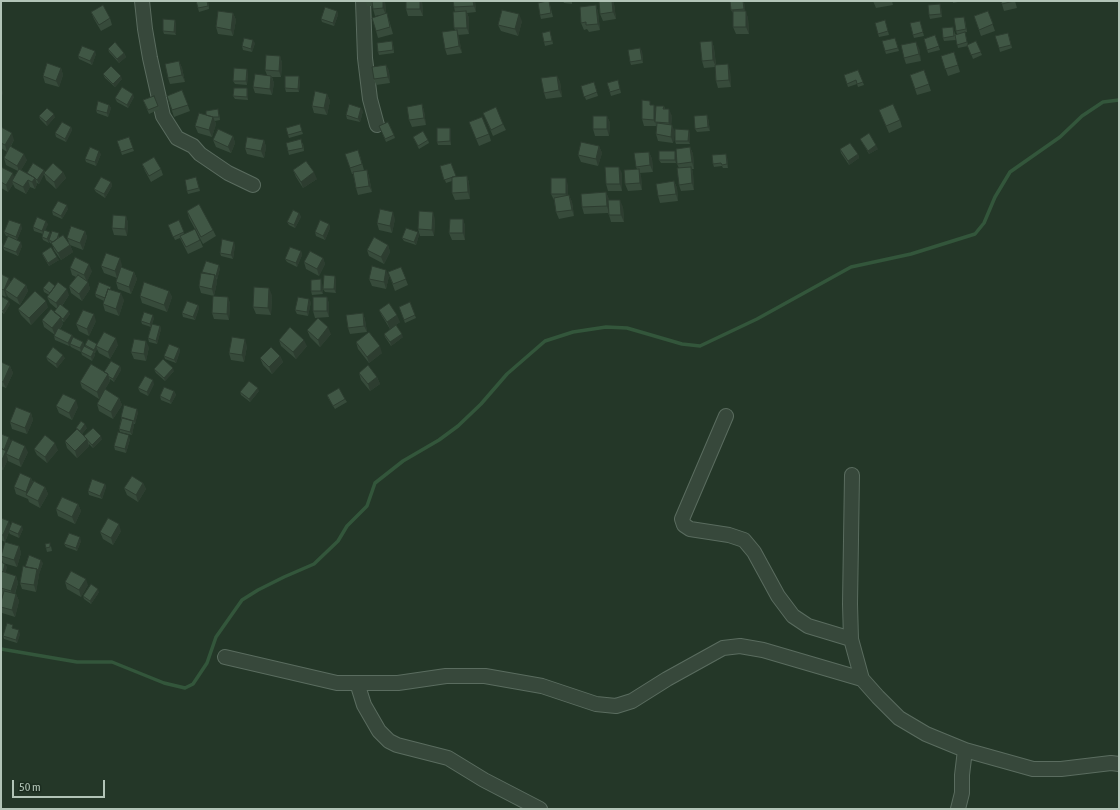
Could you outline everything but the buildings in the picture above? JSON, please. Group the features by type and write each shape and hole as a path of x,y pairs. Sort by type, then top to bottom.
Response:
{"street":[{"path":"142,1 145,29 163,116 176,138 193,146 200,154 228,173 253,185"},
{"path":"363,1 365,58 370,99 377,125"},
{"path":"726,416 682,519 684,525 690,529 729,535 744,540 754,552 778,596 792,616 808,626 851,639"},
{"path":"852,474 850,604 851,639 862,679 878,697 899,718 926,734 965,750 1033,769 1061,769 1119,764"},
{"path":"225,657 337,683 398,683 446,676 485,676 542,686 596,704 616,706 632,701 723,648 740,646 763,650 862,679"},
{"path":"359,684 364,705 379,731 389,741 396,745 448,758 484,780 540,809"},
{"path":"958,809 962,793 962,775 965,750"}],"waterway":[{"path":"1,649 77,662 112,662 164,683 185,688 193,684 207,663 216,637 242,600 258,590 314,564 338,541 347,526 367,506 375,483 403,461 439,440 458,426 481,404 507,374 545,341 573,332 606,327 627,328 682,344 700,346 757,319 851,267 911,254 975,234 984,223 995,197 1010,172 1060,137 1082,116 1103,102 1119,100"}]}
